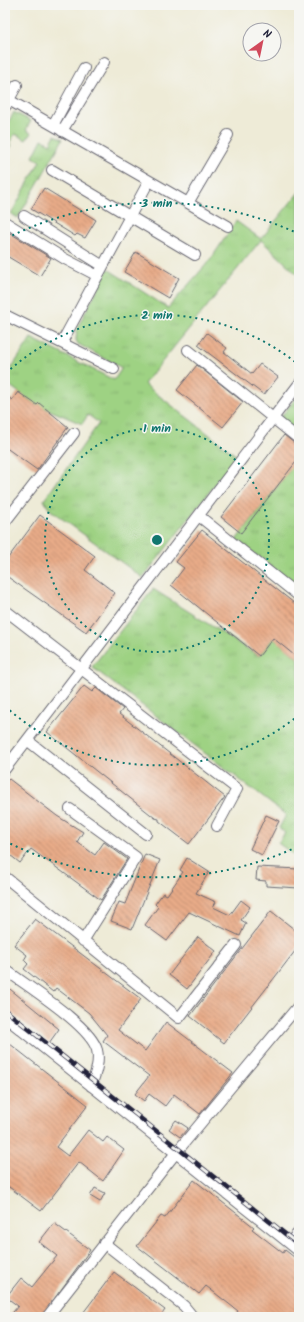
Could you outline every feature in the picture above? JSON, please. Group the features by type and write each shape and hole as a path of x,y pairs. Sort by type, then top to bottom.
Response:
{"street":[{"path":"62,131 104,62"},
{"path":"53,125 84,68"},
{"path":"17,86 7,103 53,125 228,226"},
{"path":"188,203 228,135"},
{"path":"52,170 195,255"},
{"path":"62,342 149,181"},
{"path":"24,216 103,266"},
{"path":"5,222 65,259 98,276"},
{"path":"5,315 114,368"},
{"path":"188,350 299,439"},
{"path":"5,769 299,384"},
{"path":"5,522 74,433"},
{"path":"199,516 299,596"},
{"path":"5,610 237,789 217,826"},
{"path":"27,740 146,834"},
{"path":"70,809 136,857 83,941"},
{"path":"5,877 179,1018 236,945"},
{"path":"6,970 74,1021 90,1038 97,1050 98,1064 91,1086"},
{"path":"48,1317 104,1243 175,1154 299,1005"},
{"path":"5,1017 175,1154 299,1251"},
{"path":"289,1243 299,1232"},
{"path":"104,1243 184,1306 193,1317"}],"green space":[{"path":"14,112 31,121 26,130 31,133 26,140 15,134 9,143 12,145 5,156 5,128"},
{"path":"55,135 63,139 18,218 11,214 40,161 33,157 42,139 50,144"},
{"path":"299,192 299,276 261,240 144,384 237,456 143,578 49,509 44,500 99,423 88,415 82,424 33,403 5,382 5,378 31,338 114,380 122,368 78,344 76,340 77,328 108,269 168,308 211,259 236,221 261,239"},
{"path":"299,394 299,434 280,418"},
{"path":"299,458 299,589 236,540"},
{"path":"153,589 259,656 273,638 299,659 299,859 278,843 285,833 279,828 286,815 92,667"}],"building":[{"path":"44,188 96,220 85,238 77,234 75,236 31,209"},
{"path":"5,230 51,258 40,276 5,255"},
{"path":"136,252 179,278 168,298 124,272"},
{"path":"207,333 227,348 224,352 252,374 260,364 278,377 264,395 198,345"},
{"path":"197,365 243,402 223,427 177,390"},
{"path":"18,392 37,405 39,403 68,427 37,470 5,447 5,395 12,400"},
{"path":"284,435 299,447 299,458 241,533 221,517"},
{"path":"40,515 95,556 85,570 115,593 86,632 5,575 5,562"},
{"path":"202,530 299,607 299,659 273,638 259,656 171,585 184,568 176,562"},
{"path":"84,686 92,692 96,688 123,709 119,714 225,797 189,844 47,732"},
{"path":"9,779 57,816 83,832 77,842 95,855 104,842 127,859 101,900 31,849 20,863 5,851 5,783"},
{"path":"266,815 279,821 262,855 250,849"},
{"path":"145,854 160,860 132,929 111,921 119,902 125,904"},
{"path":"187,858 209,872 196,893 216,902 213,907 230,915 241,900 250,907 241,920 246,923 240,936 189,912 167,941 145,925 158,907 155,904 163,893 167,895 183,872 180,870"},
{"path":"257,867 299,869 299,888 266,886 266,881 256,880"},
{"path":"271,911 299,933 299,946 224,1043 190,1016"},
{"path":"35,919 141,999 118,1030 145,1051 166,1022 233,1073 200,1114 174,1094 165,1106 149,1094 144,1101 135,1094 149,1076 103,1041 107,1035 89,1013 56,988 53,992 24,969 28,964 24,960 27,955 14,945"},
{"path":"198,937 216,951 187,989 169,975"},
{"path":"5,985 59,1029 49,1043 5,1008"},
{"path":"5,1040 88,1105 56,1147 68,1156 88,1130 103,1142 107,1137 124,1150 103,1181 79,1162 41,1211 5,1184"},
{"path":"176,1120 188,1128 180,1137 169,1129"},
{"path":"194,1180 254,1227 252,1229 283,1253 285,1250 299,1261 299,1317 234,1317 238,1311 206,1286 199,1294 137,1246 161,1216 165,1218"},
{"path":"95,1188 105,1193 100,1202 90,1196"},
{"path":"54,1223 90,1250 41,1317 9,1317 18,1306 6,1297 21,1278 32,1287 57,1256 39,1242"},
{"path":"114,1272 165,1310 160,1317 80,1317"}],"railway":[{"path":"5,1010 299,1245"}]}
